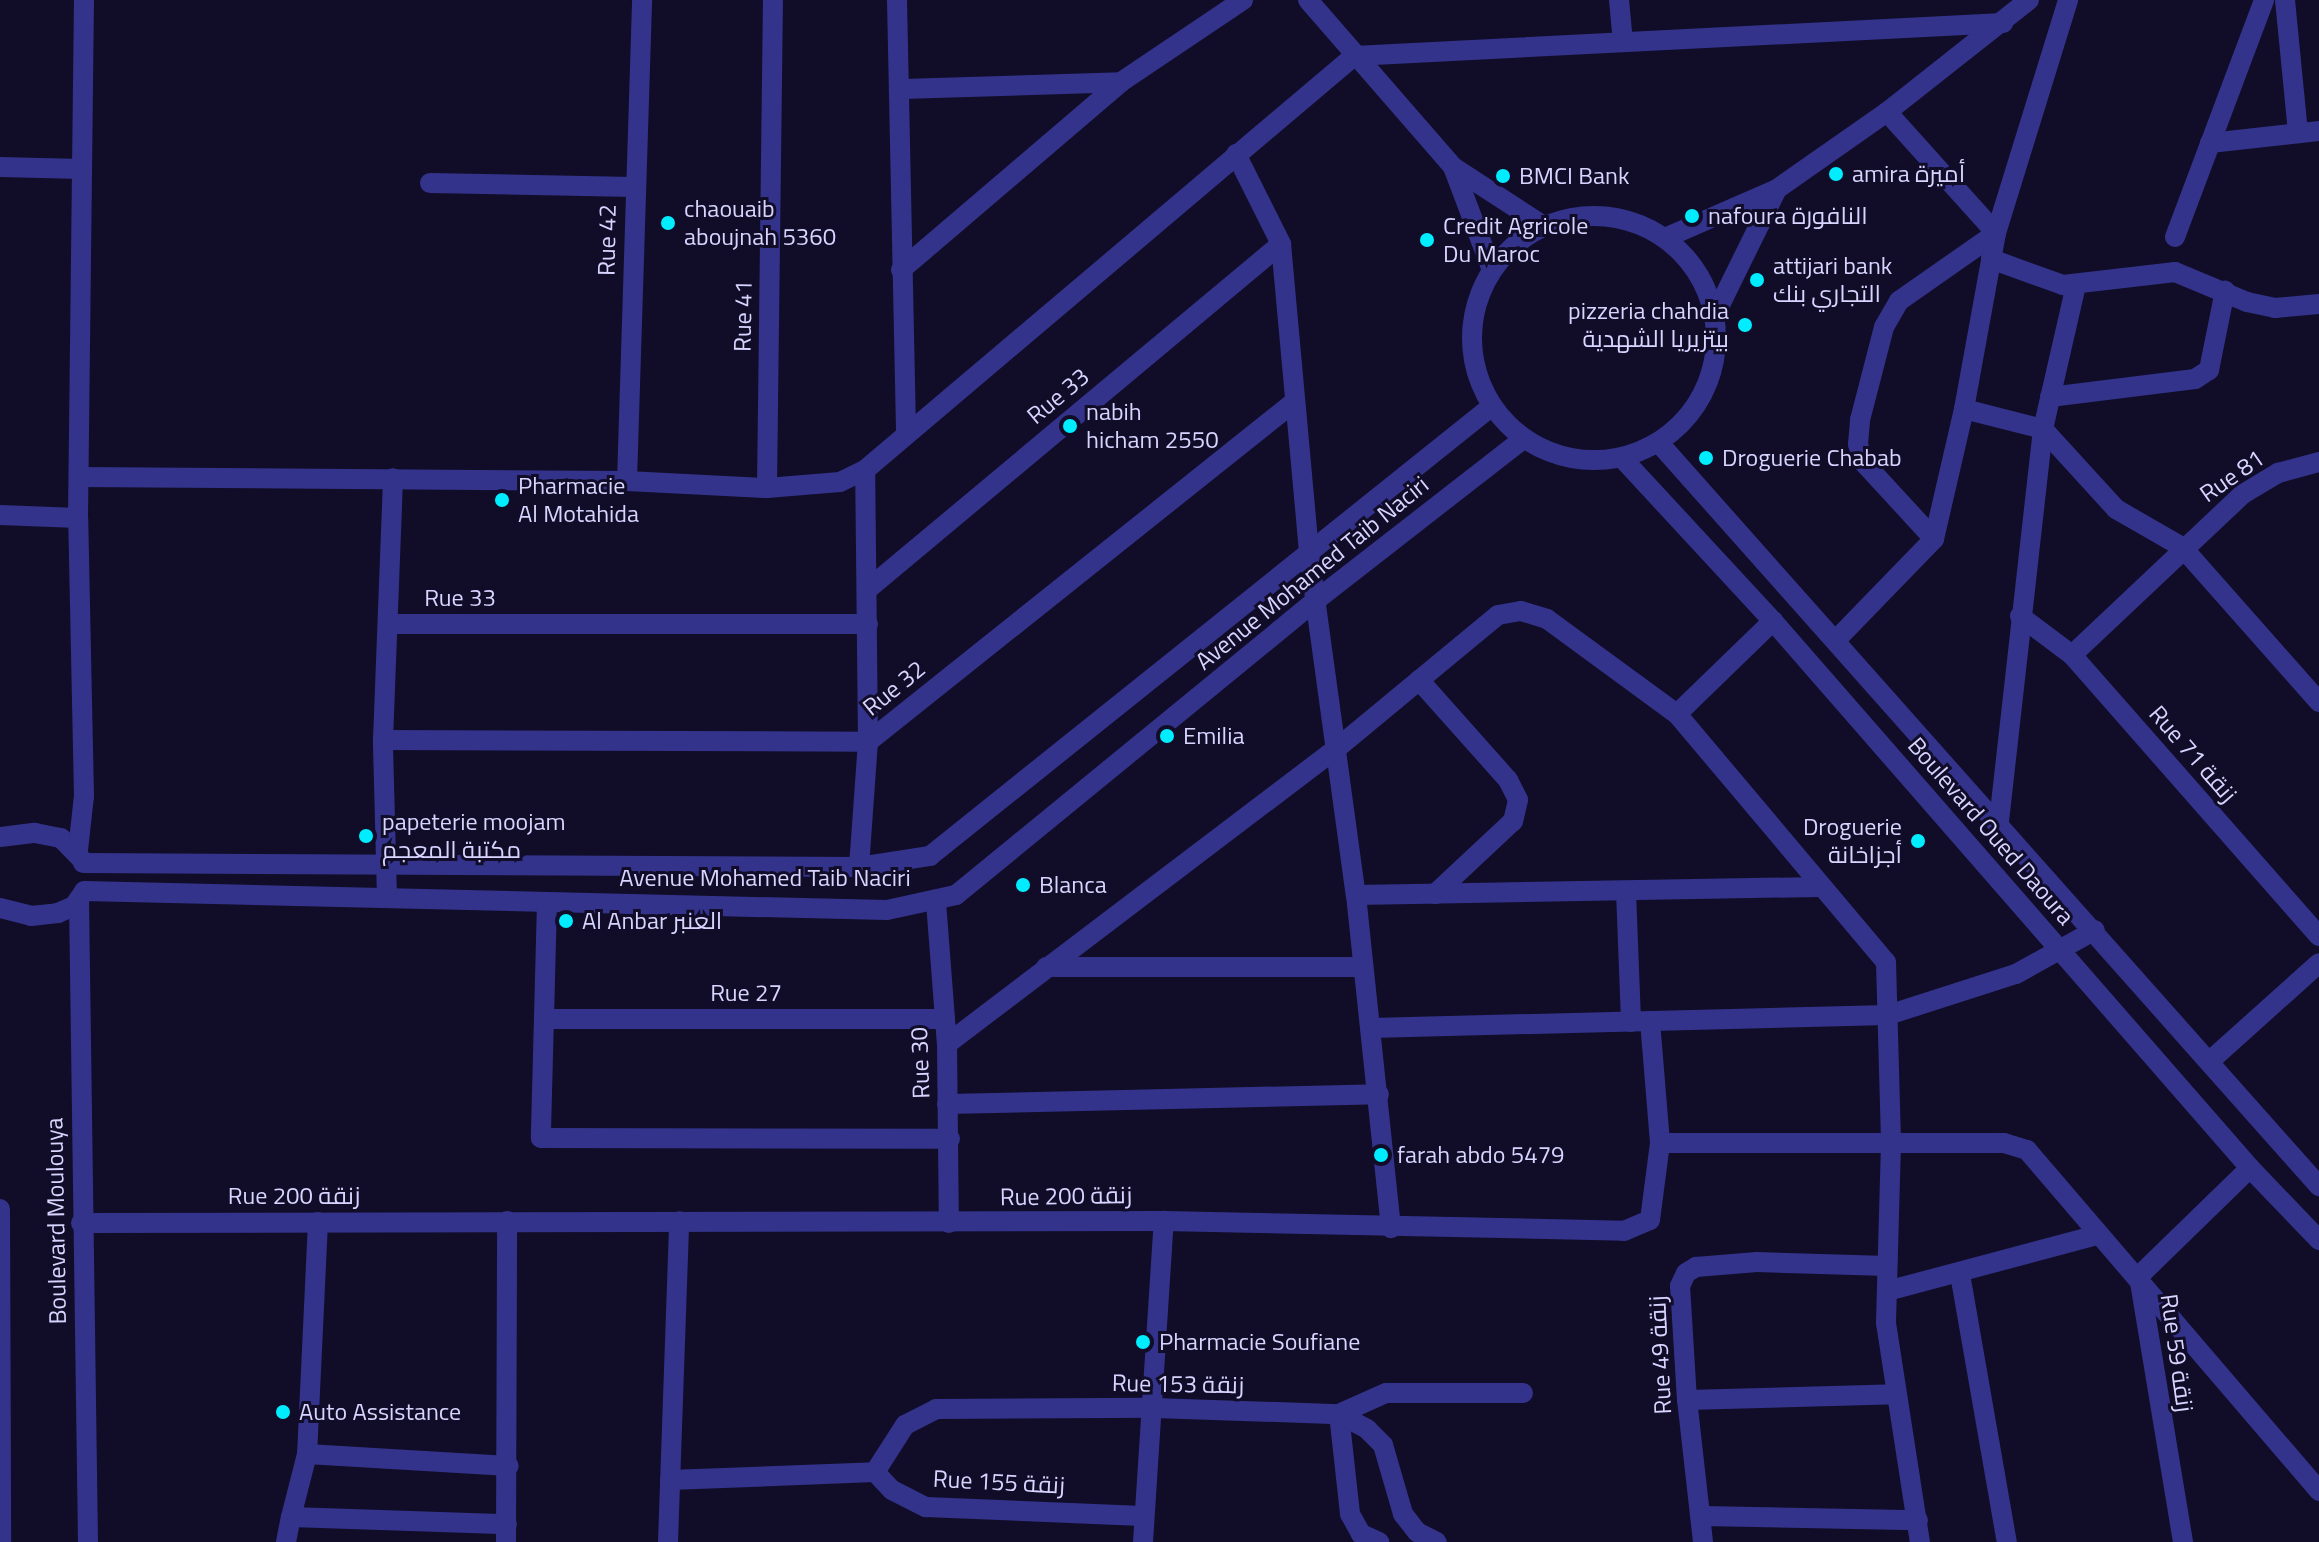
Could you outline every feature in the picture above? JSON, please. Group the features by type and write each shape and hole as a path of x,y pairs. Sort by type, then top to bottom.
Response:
{"street":[{"name":"Boulevard Moulouya","path":"84,0 78,518 84,796 80,857 81,1223 88,1542"},
{"name":"Rue 42","path":"627,481 642,0"},
{"name":"Rue 41","path":"767,488 773,0"},
{"path":"897,0 903,89 901,270 906,430"},
{"path":"901,270 1121,82 1243,0"},
{"path":"1308,0 1453,167 1544,226"},
{"path":"1619,0 1623,42"},
{"path":"1665,238 1777,189 1887,112 2029,0"},
{"path":"1837,639 1934,539 1964,409 1996,233 2068,0"},
{"path":"2175,237 2264,0"},
{"path":"2285,0 2298,133"},
{"path":"79,477 627,481 767,488 840,482 865,470 906,430 1354,56 2003,23"},
{"path":"903,89 1121,82"},
{"path":"1887,112 1996,233"},
{"path":"2210,143 2319,131"},
{"path":"1236,154 1281,244 1309,554 1356,895 1391,1228"},
{"path":"0,167 82,169"},
{"path":"1453,167 1492,270"},
{"path":"430,183 634,187"},
{"path":"1715,315 1777,189"},
{"path":"1606,216 1637,223 1665,238 1697,271 1715,315 1715,364 1700,399 1659,443 1622,458 1588,461 1554,455 1523,439 1492,406 1477,374 1471,338 1476,302 1492,270 1524,237 1544,226 1606,216"},
{"path":"1934,539 1864,463 1858,444 1860,420 1884,327 1899,301 1996,233"},
{"name":"Rue 33","path":"868,589 1281,244"},
{"path":"1991,259 2048,281 2076,285 2175,272 2275,308 2319,304"},
{"path":"1999,822 2043,429 2076,285"},
{"path":"2050,397 2195,379 2209,370 2225,291"},
{"name":"Rue 32","path":"383,740 868,742 1294,402"},
{"name":"Avenue Mohamed Taib Naciri","path":"80,857 386,865 859,867 903,864 952,843 1492,406"},
{"path":"1964,409 2043,429 2116,509 2182,547 2319,702"},
{"name":"Avenue Mohamed Taib Naciri","path":"81,895 387,898 887,910 936,902 978,881 1315,601 1523,439"},
{"name":"Boulevard Oued Daoura","path":"1659,443 2211,1060 2319,1186"},
{"name":"Boulevard Oued Daoura","path":"1622,458 1773,621 2250,1168 2319,1240"},
{"name":"Rue 81","path":"2072,655 2182,547 2243,494 2278,473 2316,466"},
{"path":"859,867 868,742 865,470"},
{"path":"387,898 383,740 393,478"},
{"path":"0,515 78,518"},
{"path":"947,1044 1336,749 1498,615 1521,611 1573,635 1677,714 1819,887 1886,962 1891,1143 1887,1291 1896,1394 1920,1542"},
{"name":"Rue 71 زنقة","path":"2020,616 2072,655 2319,936"},
{"path":"1677,714 1773,621"},
{"name":"Rue 33","path":"388,624 868,624"},
{"path":"1419,680 1508,780 1518,800 1513,821 1435,894"},
{"path":"0,837 48,836 80,857"},
{"path":"1356,895 1819,887"},
{"path":"1626,891 1640,1021 1660,1143 2016,1145 2039,1163 2098,1235 2139,1276 2319,1491"},
{"path":"0,908 31,916 58,913 81,895"},
{"path":"547,902 547,1019 541,1138 950,1139"},
{"name":"Rue 30","path":"936,902 947,1044 949,1223"},
{"path":"1370,1028 1888,1015 2016,974 2095,930"},
{"path":"2211,1060 2319,963"},
{"path":"1046,967 1363,967"},
{"name":"Rue 27","path":"547,1019 945,1019"},
{"path":"947,1104 1379,1094"},
{"name":"Rue 200 زنقة","path":"81,1223 1164,1221 1624,1231 1650,1220 1660,1143"},
{"name":"Rue 59 زنقة","path":"2183,1542 2139,1276 2250,1168"},
{"path":"0,1209 1,1542"},
{"path":"291,1517 507,1533 507,1221"},
{"path":"668,1542 679,1221"},
{"path":"1143,1542 1164,1221"},
{"path":"286,1542 307,1454 318,1222"},
{"path":"1887,1291 2098,1235"},
{"name":"Rue 49 زنقة","path":"1703,1542 1687,1400 1680,1286 1696,1267 1757,1262 1887,1266"},
{"path":"1960,1274 2007,1542"},
{"path":"1379,1542 1361,1534 1350,1514 1339,1414 1386,1393 1523,1393"},
{"path":"1687,1400 1896,1394"},
{"name":"Rue 153 زنقة","path":"875,1472 905,1425 936,1409 1154,1408 1339,1414 1367,1429 1383,1445 1403,1514 1417,1532 1437,1542"},
{"path":"307,1454 509,1466"},
{"path":"670,1480 875,1472"},
{"name":"Rue 155 زنقة","path":"875,1472 892,1490 926,1507 1143,1516"},
{"path":"1702,1516 1918,1520"}],"place":[{"name":"amira أميرة","path":"1836,174"},
{"name":"BMCI Bank","path":"1503,176"},
{"name":"nafoura النافورة","path":"1692,216"},
{"name":"chaouaib aboujnah 5360","path":"668,223"},
{"name":"Credit Agricole Du Maroc","path":"1427,240"},
{"name":"attijari bank التجاري بنك","path":"1757,280"},
{"name":"pizzeria chahdia بيتزيريا الشهدية","path":"1745,325"},
{"name":"nabih hicham 2550","path":"1070,426"},
{"name":"Droguerie Chabab","path":"1706,458"},
{"name":"Pharmacie Al Motahida","path":"502,500"},
{"name":"Emilia","path":"1167,736"},
{"name":"papeterie moojam مكتبة المعجم","path":"366,836"},
{"name":"Droguerie أجزاخانة","path":"1918,841"},
{"name":"Blanca","path":"1023,885"},
{"name":"Al Anbar العنبر","path":"566,921"},
{"name":"farah abdo 5479","path":"1381,1155"},
{"name":"Pharmacie Soufiane","path":"1143,1342"},
{"name":"Auto Assistance","path":"283,1412"}]}
